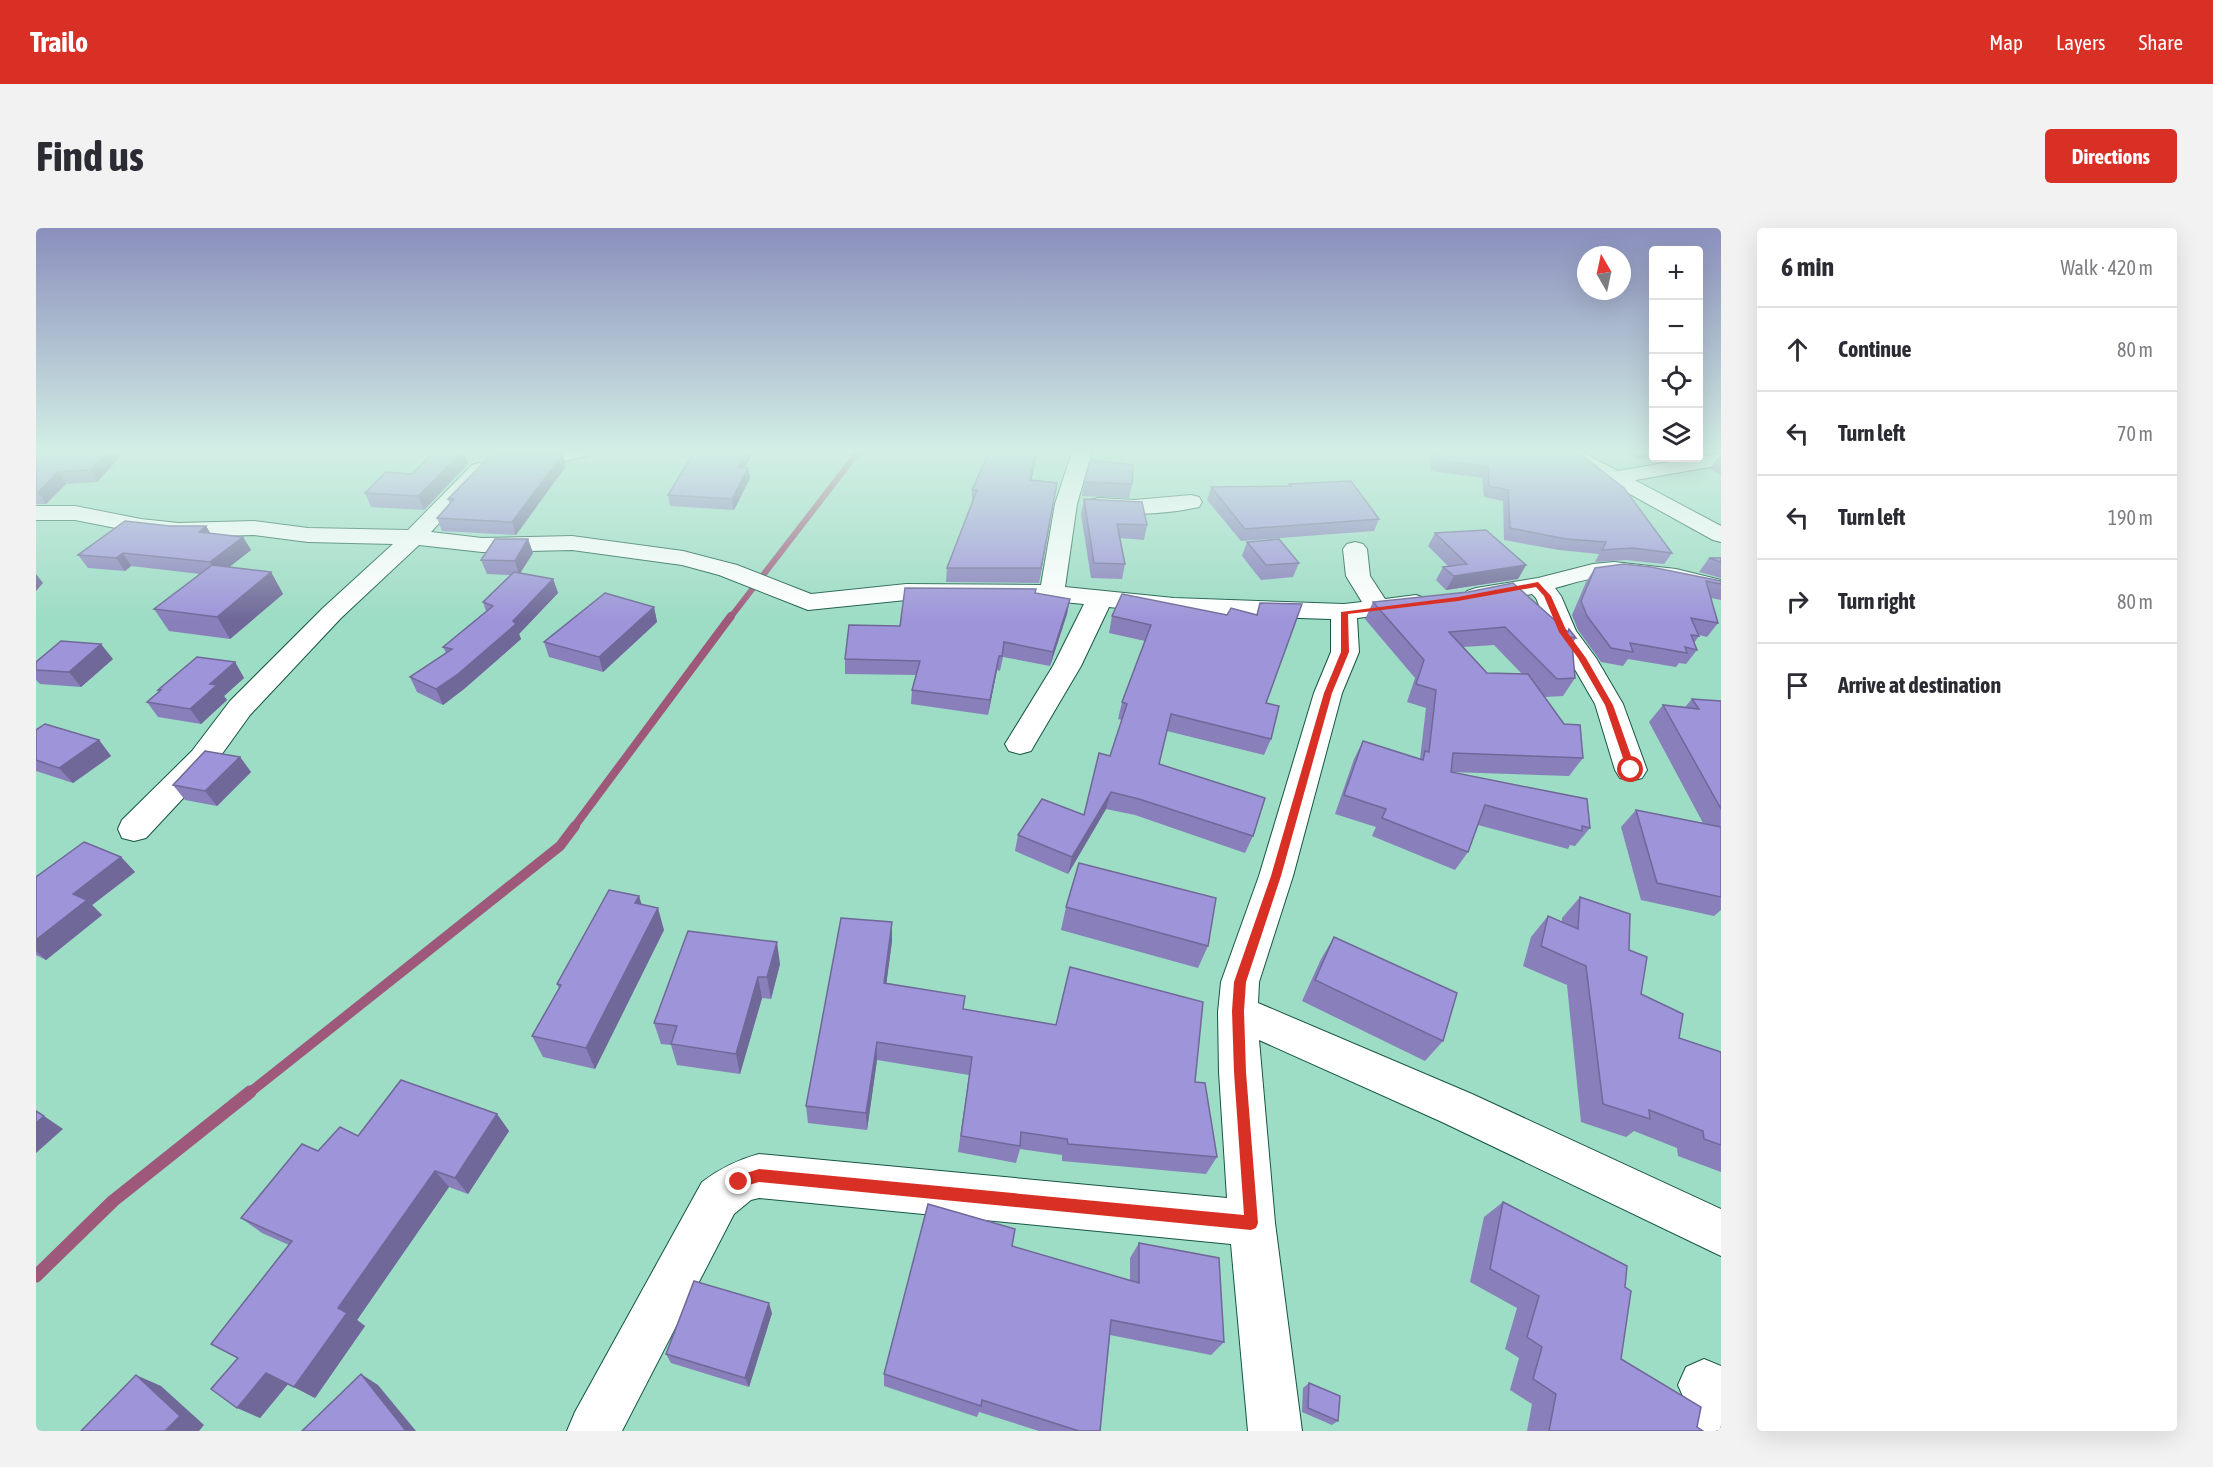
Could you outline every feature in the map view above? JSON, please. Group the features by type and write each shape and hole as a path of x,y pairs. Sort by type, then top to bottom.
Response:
{"street":[{"path":"134,829 204,758 240,708 332,613 414,537 441,508"},
{"path":"1052,593 1065,508"},
{"path":"1670,508 1721,535"},
{"path":"36,513 75,513 141,526 178,530 254,528 308,535 414,537 482,545 572,543 683,558 728,570 808,602 906,592 1052,593 1174,606 1361,609 1447,600 1538,585 1593,571 1614,569 1676,576 1721,588"},
{"path":"1275,1431 1251,1223 1238,1011 1240,982 1276,876 1328,693 1361,609 1355,549"},
{"path":"1538,585 1548,596 1563,632 1582,658 1609,705 1631,770"},
{"path":"1020,744 1067,666 1100,598"},
{"path":"1238,1011 1457,1108 1721,1233"},
{"path":"594,1431 718,1198 739,1182 759,1176 1251,1223"}],"building":[{"path":"446,508 522,508 512,522 437,518"},
{"path":"970,508 1052,508 1041,568 947,568"},
{"path":"1085,508 1143,508 1147,525 1117,524 1125,564 1094,563"},
{"path":"1228,508 1371,508 1379,519 1245,529"},
{"path":"1509,508 1639,508 1672,553 1633,548 1602,550 1606,542 1566,539 1510,528"},
{"path":"125,521 170,526 206,526 199,532 243,537 210,562 123,553 116,558 78,555"},
{"path":"1486,530 1526,565 1454,576 1443,567 1467,564 1435,533"},
{"path":"495,539 528,539 515,561 481,560"},
{"path":"1279,539 1299,563 1266,565 1247,542"},
{"path":"1709,558 1721,558 1721,562"},
{"path":"1624,564 1721,581 1721,584 1706,581 1718,623 1691,618 1699,636 1691,635 1697,650 1685,647 1687,653 1630,643 1633,652 1611,648 1587,616 1581,601 1595,568"},
{"path":"212,565 271,572 217,617 154,609"},
{"path":"514,572 553,579 513,621 516,624 458,674 436,689 410,677 452,649 443,647 493,606 483,602"},
{"path":"1513,583 1568,632 1569,629 1576,638 1565,636 1572,643 1575,678 1557,679 1505,627 1449,632 1487,673 1528,674 1564,724 1580,725 1583,758 1453,753 1451,772 1587,799 1590,828 1582,826 1582,831 1485,805 1468,852 1382,818 1386,809 1344,795 1363,741 1423,760 1425,751 1429,752 1436,690 1416,684 1424,660 1373,602 1468,592"},
{"path":"905,588 1036,589 1035,593 1070,599 1053,652 1004,642 990,700 912,690 920,661 845,659 849,625 900,626"},
{"path":"605,593 654,607 599,657 544,642"},
{"path":"1122,594 1227,615 1231,608 1257,615 1260,603 1302,604 1266,703 1279,706 1271,739 1171,714 1159,764 1265,798 1253,836 1111,792 1072,857 1018,835 1042,799 1084,815 1099,753 1110,756 1127,704 1122,702 1151,625 1112,616"},
{"path":"61,641 101,644 69,672 36,670 36,662"},
{"path":"197,657 235,662 210,684 217,685 190,709 147,702 161,690 158,690"},
{"path":"1692,699 1721,701 1721,809 1663,705 1699,709"},
{"path":"45,724 99,740 59,768 36,760 36,730"},
{"path":"205,751 240,757 205,791 173,785"},
{"path":"1636,810 1721,827 1721,897 1657,883"},
{"path":"84,842 121,857 73,894 87,900 36,940 36,877"},
{"path":"1079,863 1216,898 1208,946 1066,907"},
{"path":"609,890 639,896 635,903 658,908 586,1048 532,1036 561,985 557,984"},
{"path":"1580,897 1630,914 1629,950 1647,957 1641,994 1683,1014 1679,1038 1721,1052 1721,1145 1704,1139 1703,1131 1649,1110 1650,1119 1603,1104 1586,966 1541,946 1548,916 1578,929"},
{"path":"841,918 892,922 884,983 965,996 963,1009 1056,1025 1070,967 1203,1002 1195,1082 1205,1083 1217,1157 1068,1144 1067,1139 1021,1132 1020,1146 961,1136 972,1057 877,1042 866,1113 806,1106"},
{"path":"688,931 777,942 767,977 758,977 736,1054 671,1044 677,1026 654,1023"},
{"path":"1334,937 1457,993 1443,1041 1315,980"},
{"path":"401,1080 497,1114 455,1178 435,1171 338,1308 347,1313 294,1387 266,1373 237,1408 211,1389 238,1358 211,1344 292,1241 241,1218 302,1144 318,1151 340,1127 358,1136"},
{"path":"36,1111 44,1116 36,1123"},
{"path":"1503,1202 1627,1266 1625,1287 1631,1291 1621,1359 1701,1407 1697,1427 1703,1431 1549,1431 1556,1394 1533,1379 1542,1347 1527,1337 1539,1296 1490,1269"},
{"path":"928,1204 1015,1229 1012,1246 1139,1283 1139,1243 1219,1258 1224,1342 1111,1320 1100,1431 1079,1431 982,1400 981,1406 884,1374"},
{"path":"694,1281 769,1303 745,1378 666,1354"},
{"path":"361,1374 406,1431 302,1431"},
{"path":"136,1375 180,1416 165,1431 81,1431"},
{"path":"1309,1383 1340,1396 1338,1421 1308,1408"}],"waterway":[{"path":"730,618 815,508"},
{"path":"574,827 731,616"},
{"path":"248,1094 560,846 575,826"},
{"path":"36,1276 113,1201 250,1092"}],"route":[{"path":"739,1182 759,1176 1251,1223 1240,1072 1238,1011 1240,982 1276,876 1328,693 1345,652 1344,612 1377,606 1458,599 1538,585 1548,596 1563,632 1582,658 1609,705 1631,770"}]}
